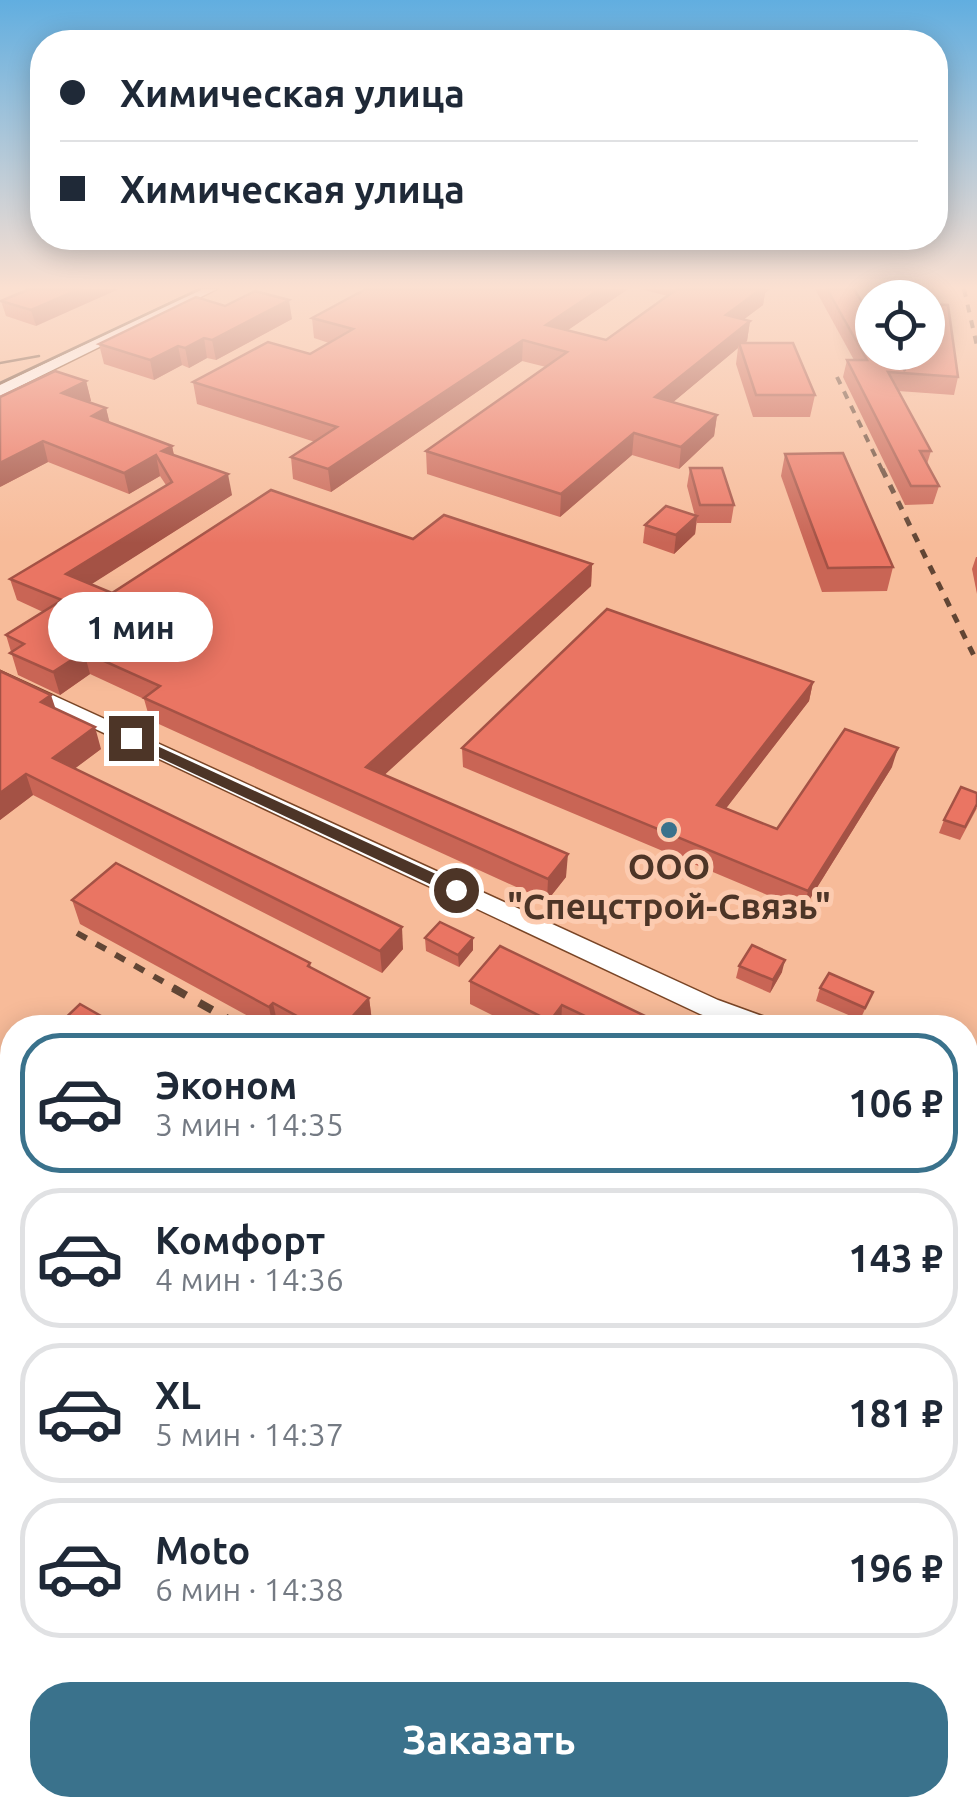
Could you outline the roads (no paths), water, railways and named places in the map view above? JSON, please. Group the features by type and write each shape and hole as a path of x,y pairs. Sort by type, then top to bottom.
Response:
{"main road":[{"path":"0,392 38,374"}],"street":[{"path":"0,677 732,1015"}],"tram line":[{"path":"0,383 20,374"}],"railway":[{"path":"837,377 883,472"},
{"path":"882,469 977,662"},
{"path":"77,933 178,990"},
{"path":"173,988 221,1015"}],"place":[{"name":"ООО \"Спецстрой-Связь\"","path":"669,830"}]}
